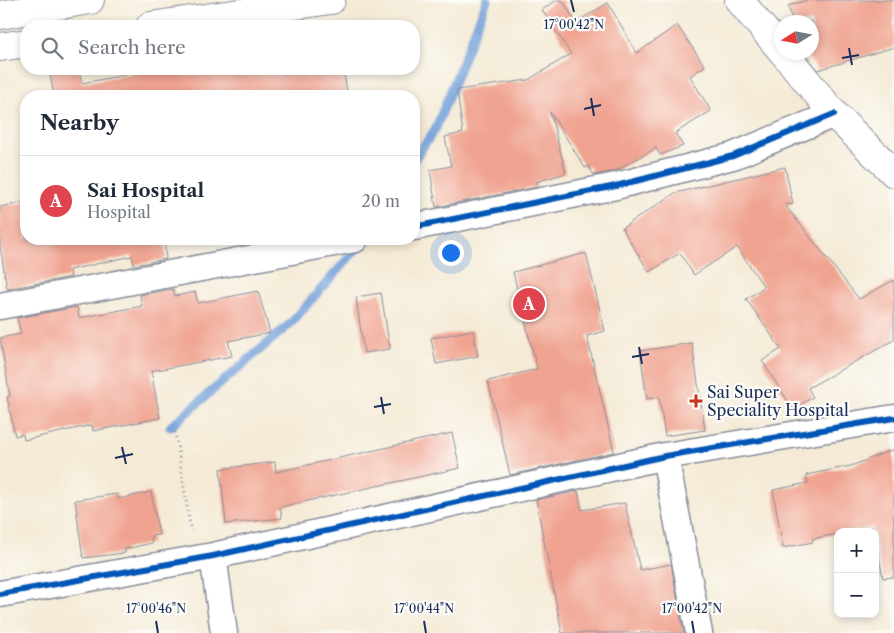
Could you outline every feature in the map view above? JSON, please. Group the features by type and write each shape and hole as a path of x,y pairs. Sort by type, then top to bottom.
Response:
{"main road":[{"path":"0,15 90,0"},
{"path":"192,20 331,0"},
{"path":"739,0 774,42"},
{"path":"0,47 20,44"},
{"path":"789,60 834,114 894,173"}],"street":[{"path":"420,226 616,186 733,156 834,114"},
{"path":"0,306 323,245"},
{"path":"0,594 213,556 665,456 894,418"},
{"path":"665,456 699,633"},
{"path":"213,556 224,633"}],"path":[{"path":"175,432 190,531 207,540 213,556"}],"building":[{"path":"557,0 562,0 576,22 608,3 637,53 677,25 705,66 690,76 711,111 675,133 683,146 660,155 656,148 615,171 594,175 589,166 585,168 550,112 566,173 536,182 537,187 436,207 430,170 451,166 445,137 463,133 457,90 528,80 571,54 542,10"},
{"path":"807,0 894,0 894,47 818,70 810,60 819,60 819,15 791,15 788,6"},
{"path":"50,75 80,75 82,83 126,75 344,75 347,90 53,90"},
{"path":"785,167 793,204 785,205 859,299 894,280 894,340 808,388 813,397 793,409 762,361 781,349 746,299 764,287 737,247 694,275 680,253 649,272 622,228 675,193"},
{"path":"20,203 20,245 165,245 166,259 134,265 132,256 69,270 71,277 7,289 0,246 0,207"},
{"path":"586,253 605,331 587,336 614,452 510,475 488,381 537,369 513,272"},
{"path":"173,289 175,296 195,292 198,303 258,291 270,333 228,341 232,356 151,371 160,418 93,431 92,425 24,440 23,434 15,436 7,397 10,396 0,338 21,334 17,318 77,307 79,318 142,306 140,295"},
{"path":"381,293 390,349 364,353 356,297"},
{"path":"473,330 478,356 436,364 431,338"},
{"path":"692,343 705,430 665,436 659,397 647,399 640,351"},
{"path":"452,433 460,468 280,507 282,518 226,524 220,469 275,462 276,472"},
{"path":"894,449 894,577 883,578 879,558 879,528 834,528 834,535 812,539 813,542 783,548 773,490 808,483 806,475 851,466"},
{"path":"578,491 582,510 625,503 640,570 671,564 684,633 562,633 536,500"},
{"path":"151,492 159,535 151,536 152,543 125,549 125,553 83,558 75,500 117,494 118,499"}],"waterway":[{"path":"420,151 436,128 487,0"},
{"path":"170,427 290,324 360,245"}],"cycle path":[{"path":"420,226 616,186 733,156 834,114"},
{"path":"0,594 213,556 665,456 894,418"}],"place":[{"name":"Sai Hospital","path":"529,304"},
{"name":"Sai Super Speciality Hospital","path":"696,401"}]}
